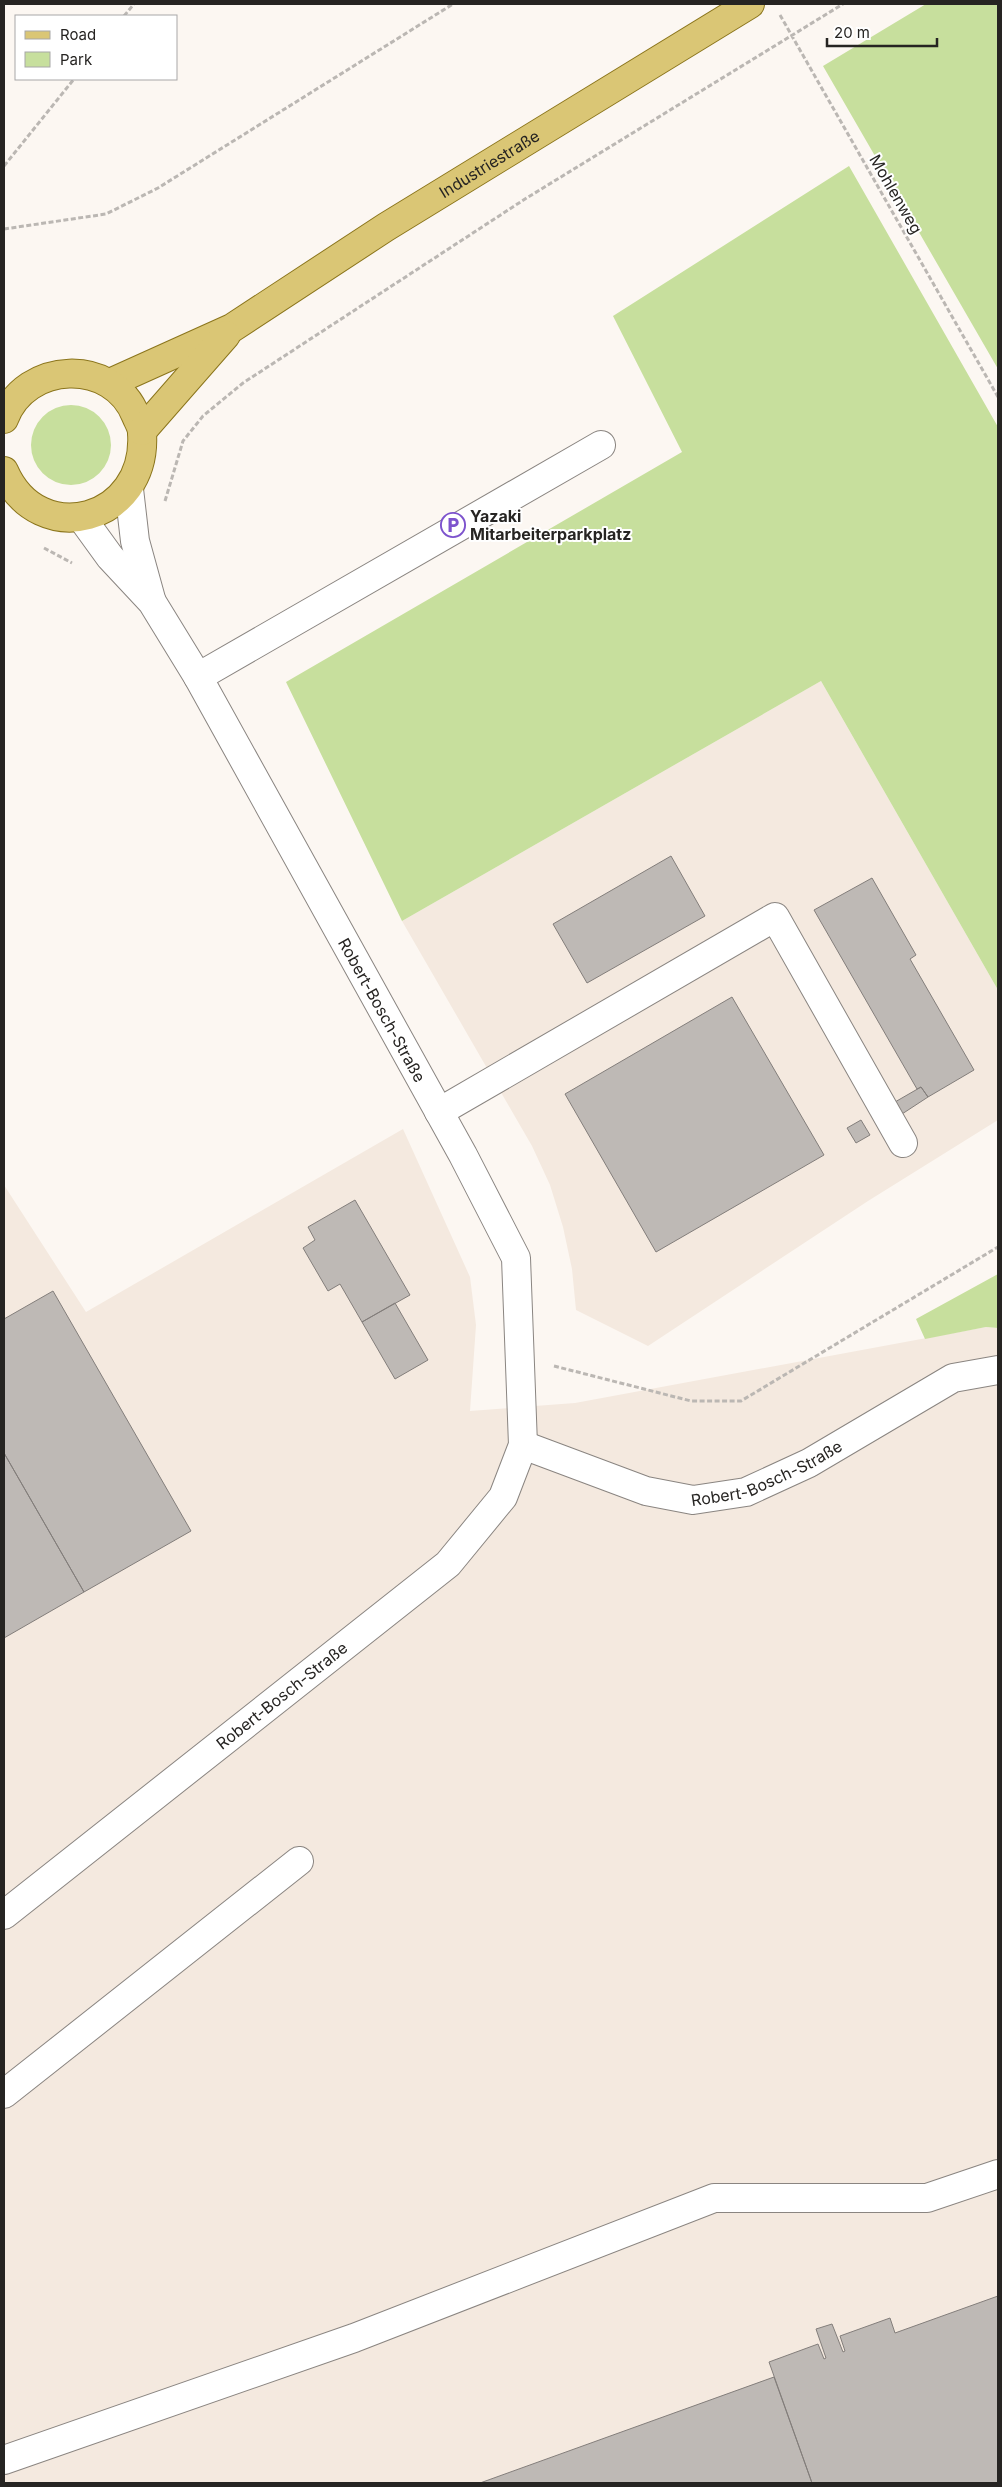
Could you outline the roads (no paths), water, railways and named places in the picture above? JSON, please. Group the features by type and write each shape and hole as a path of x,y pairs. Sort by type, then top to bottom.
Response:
{"main road":[{"name":"Industriestraße","path":"110,383 232,328 386,227 750,4"},
{"name":"Industriestraße","path":"142,431 232,328"},
{"path":"4,419 8,406 28,385 55,374 84,373 110,383 132,404 142,431 142,462 129,489 108,508 81,517 54,516 30,506 6,482"}],"street":[{"path":"198,677 601,445"},
{"name":"Robert-Bosch-Straße","path":"129,489 135,541 152,602"},
{"name":"Robert-Bosch-Straße","path":"4,1915 448,1564 503,1498 523,1445 516,1258 438,1112 198,677 152,602 110,557 81,517"},
{"path":"438,1112 775,917 903,1142"},
{"name":"Robert-Bosch-Straße","path":"523,1445 646,1491 693,1500 746,1492 809,1463 953,1378 998,1370"},
{"path":"4,2094 299,1861"},
{"path":"4,2460 354,2338 714,2198 928,2198 998,2174"}],"place":[{"name":"Yazaki Mitarbeiterparkplatz","path":"453,525"}]}
